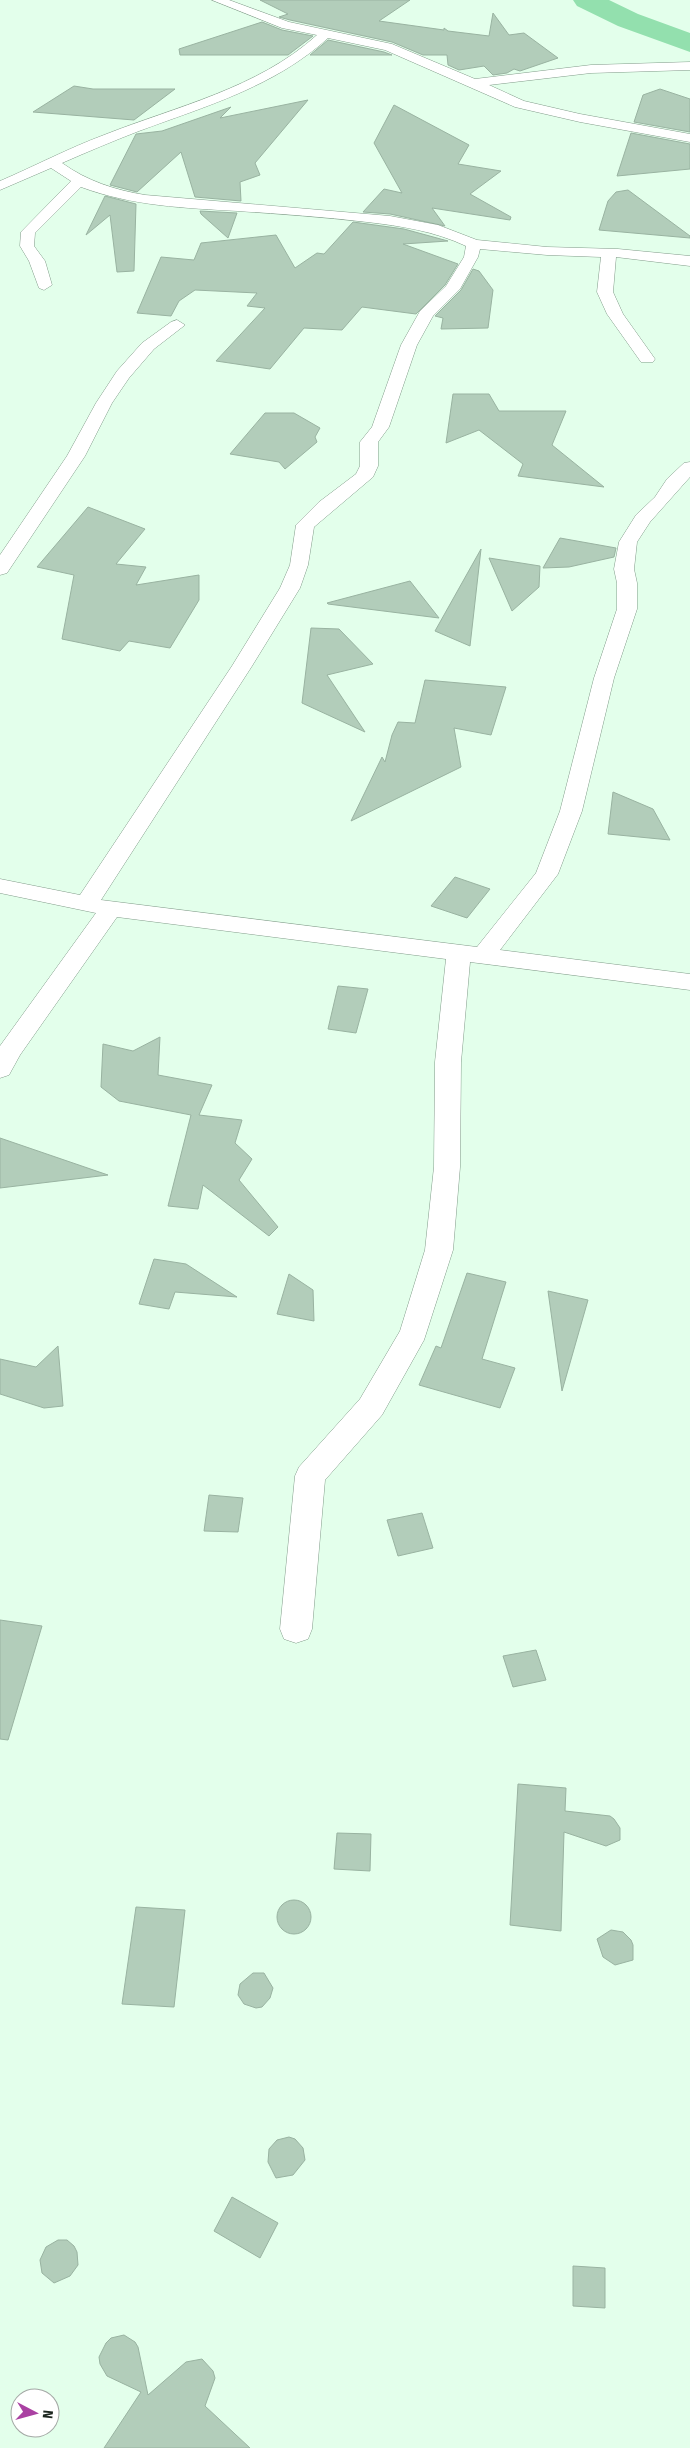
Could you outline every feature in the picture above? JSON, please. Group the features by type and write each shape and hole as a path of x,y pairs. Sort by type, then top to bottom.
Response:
{"street":[{"path":"218,0 286,25 388,47 520,104 549,112 666,132 690,138"},
{"path":"0,186 108,138 252,83 283,69 325,34"},
{"path":"474,84 591,69 690,66"},
{"path":"10,167 46,166 78,182 113,192 172,202 302,210 420,224 448,232 474,244 609,253 690,261"},
{"path":"44,285 36,260 28,251 25,241 28,232 78,182"},
{"path":"86,904 242,666 290,588 299,565 305,525 325,506 364,477 369,466 370,442 380,427 409,344 426,314 452,289 470,257 474,244"},
{"path":"609,253 605,292 614,314 647,359"},
{"path":"0,569 76,456 104,403 123,375 148,346 177,325"},
{"path":"296,1629 310,1476 370,1407 414,1332 439,1250 447,1167 448,1062 471,954 547,874 571,811 604,678 627,609 627,584 624,569 628,542 643,519 662,500 673,483 690,467"},
{"path":"0,886 111,909 690,982"},
{"path":"0,1069 9,1052 111,909"}],"building":[{"path":"260,0 410,0 379,21 444,30 444,28 448,31 489,36 493,13 509,35 524,33 558,58 520,71 514,69 507,73 493,75 484,66 459,70 448,65 447,55 423,55 392,42 279,17 288,14"},
{"path":"262,22 282,30 313,36 288,55 180,55 179,49"},
{"path":"328,40 384,52 392,55 310,55"},
{"path":"74,86 93,89 175,89 134,120 33,112"},
{"path":"660,89 690,99 690,132 634,122 643,95"},
{"path":"308,100 255,163 260,175 240,182 241,201 195,197 181,152 137,192 110,185 136,134 162,131 231,107 220,118"},
{"path":"394,105 469,145 458,164 501,171 470,194 511,217 510,220 432,208 445,226 390,214 363,212 384,189 402,193 374,143"},
{"path":"631,133 690,144 690,169 617,176"},
{"path":"628,190 690,236 690,238 599,230 608,201 616,192"},
{"path":"105,196 136,204 134,271 117,272 110,215 86,235"},
{"path":"200,211 237,213 228,238 201,214"},
{"path":"353,222 404,229 448,241 403,244 458,264 445,285 416,314 362,307 342,330 304,328 270,369 216,361 265,308 247,306 257,293 195,290 179,301 171,316 137,313 161,257 194,260 201,243 276,235 295,268 317,253 324,254"},
{"path":"473,269 479,271 493,290 488,328 441,329 443,318 435,316 461,290"},
{"path":"453,394 489,394 499,411 566,411 552,445 604,487 518,476 523,464 479,430 446,443"},
{"path":"265,413 294,413 320,428 315,437 317,442 285,469 279,462 230,454"},
{"path":"88,507 145,529 116,564 146,567 136,585 199,575 199,600 170,648 129,641 120,651 62,639 74,575 37,567"},
{"path":"560,538 616,548 614,557 569,567 543,568"},
{"path":"481,549 470,646 435,631"},
{"path":"489,558 540,566 539,587 512,611"},
{"path":"410,581 439,618 327,603"},
{"path":"311,628 339,629 373,664 327,675 365,732 302,703"},
{"path":"425,680 506,687 491,735 454,728 461,767 351,821 382,757 385,762 392,735 398,722 415,723"},
{"path":"613,792 653,809 670,840 608,834"},
{"path":"455,877 490,889 467,918 431,906"},
{"path":"338,986 368,989 356,1033 328,1029"},
{"path":"160,1037 158,1075 212,1085 199,1115 242,1120 235,1143 252,1159 239,1180 278,1227 269,1236 203,1185 198,1209 168,1206 191,1115 119,1101 101,1087 103,1044 133,1051"},
{"path":"0,1138 108,1175 0,1188"},
{"path":"154,1259 186,1264 237,1297 175,1292 169,1309 139,1304"},
{"path":"467,1273 506,1282 482,1359 515,1368 500,1408 419,1385 436,1346 441,1348"},
{"path":"289,1274 313,1290 314,1321 277,1314"},
{"path":"548,1291 588,1300 562,1391"},
{"path":"58,1346 63,1406 44,1408 0,1394 0,1359 36,1367"},
{"path":"209,1495 243,1498 238,1532 204,1531"},
{"path":"422,1513 433,1548 398,1556 387,1520"},
{"path":"0,1620 42,1626 8,1740 0,1739"},
{"path":"536,1650 546,1680 513,1687 503,1656"},
{"path":"518,1784 566,1788 565,1811 610,1816 620,1828 620,1840 606,1846 564,1832 561,1931 510,1925"},
{"path":"337,1833 371,1834 370,1871 334,1869"},
{"path":"294,1900 306,1905 311,1917 306,1929 294,1934 282,1929 277,1917 282,1905"},
{"path":"136,1907 185,1910 174,2007 122,2004"},
{"path":"611,1930 623,1932 631,1940 633,1960 615,1965 603,1957 597,1939"},
{"path":"253,1973 264,1973 273,1988 270,1998 262,2007 256,2008 244,2004 238,1995 240,1984"},
{"path":"289,2137 295,2139 303,2148 305,2160 293,2175 276,2178 268,2162 269,2149 277,2140"},
{"path":"232,2197 278,2223 260,2258 214,2231"},
{"path":"58,2240 67,2240 74,2246 77,2252 78,2265 70,2276 54,2283 42,2273 40,2260 46,2247"},
{"path":"573,2266 605,2268 605,2308 573,2306"},
{"path":"124,2335 135,2342 138,2347 148,2395 186,2362 202,2359 213,2371 215,2378 205,2406 250,2448 104,2448 141,2392 107,2376 100,2364 99,2357 106,2343 111,2338"}],"waterway":[{"path":"587,0 628,20 690,43"}]}
